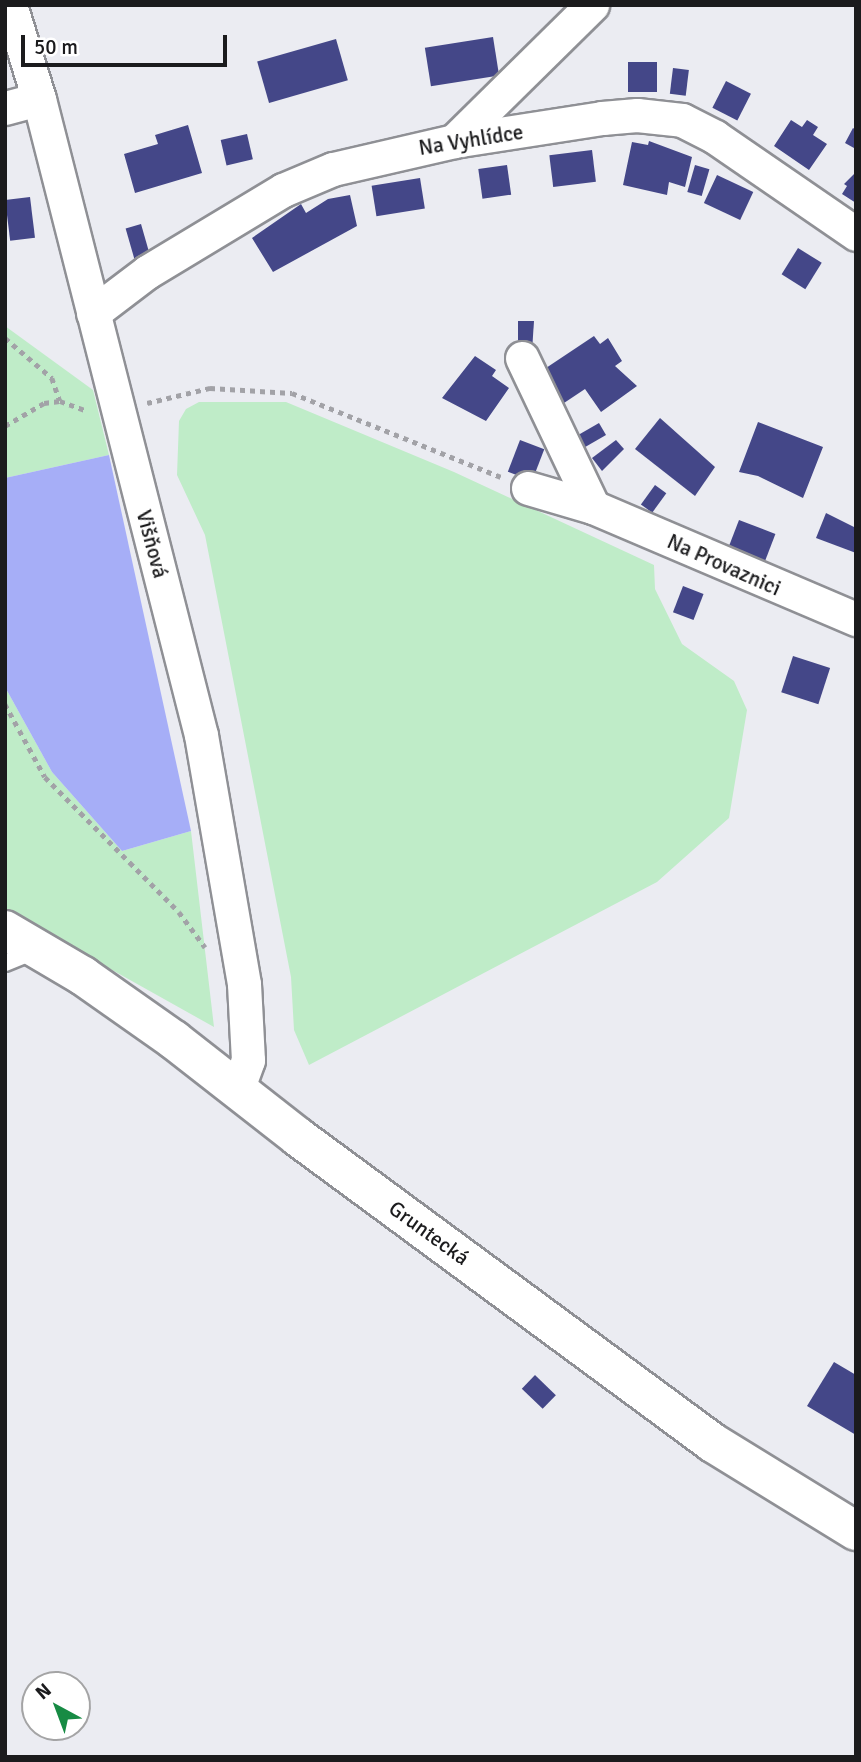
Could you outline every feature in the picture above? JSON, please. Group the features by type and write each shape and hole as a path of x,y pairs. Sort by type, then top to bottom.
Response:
{"street":[{"name":"Višňová","path":"10,5 39,99 116,410 201,735 240,957 248,1060 237,1090"},
{"path":"454,141 592,5"},
{"path":"520,77 547,128"},
{"path":"5,108 39,99"},
{"name":"Na Vyhlídce","path":"93,313 147,272 283,190 333,169 454,141 637,115 682,120 715,137 856,234"},
{"path":"522,358 593,507"},
{"name":"Na Provaznici","path":"528,488 593,507 856,620"},
{"name":"Gruntecká","path":"5,930 22,956 174,1040 237,1090 713,1443 856,1531"}],"path":[{"path":"5,338 52,378 60,401"},
{"path":"5,426 44,403 60,401 92,413 210,388 292,393 528,488"},
{"path":"5,704 45,777 179,912 216,961 240,957"}],"green space":[{"path":"5,326 93,390 109,455 5,478"},
{"path":"199,402 286,402 454,472 654,565 655,589 682,644 734,681 747,710 729,818 657,882 309,1065 294,1030 291,977 205,535 177,475 179,421 186,409"},
{"path":"5,687 52,772 122,851 191,831 214,1027 5,910"}],"water":[{"path":"109,455 191,831 122,851 52,772 5,687 5,478"}],"building":[{"path":"493,37 499,76 431,86 425,48"},
{"path":"336,39 348,80 269,103 257,62"},
{"path":"628,62 657,62 657,92 628,92"},
{"path":"673,68 689,70 686,96 670,94"},
{"path":"726,81 751,94 737,120 712,108"},
{"path":"791,120 802,127 807,120 818,127 813,135 827,144 809,170 774,146"},
{"path":"188,125 202,173 135,193 124,154 158,144 155,135"},
{"path":"853,128 856,130 854,148 845,143"},
{"path":"247,134 253,159 227,165 221,140"},
{"path":"649,141 692,157 685,187 669,182 667,195 623,185 632,142 648,145"},
{"path":"592,150 596,182 553,187 549,155"},
{"path":"507,165 511,195 482,199 478,169"},
{"path":"695,165 709,169 702,196 687,192"},
{"path":"856,172 856,203 842,194 847,186 844,184"},
{"path":"717,175 753,192 740,220 704,203"},
{"path":"420,178 425,209 376,216 372,186"},
{"path":"350,195 357,226 273,272 252,238 301,204 306,213 328,199"},
{"path":"30,197 35,238 10,241 5,200"},
{"path":"141,224 150,255 134,259 126,228"},
{"path":"798,248 822,263 805,289 782,274"},
{"path":"518,321 534,321 532,351 518,350"},
{"path":"594,336 600,344 608,338 622,361 615,366 637,386 601,412 585,389 558,407 540,372"},
{"path":"475,356 496,370 492,376 509,388 486,421 442,398"},
{"path":"660,418 715,467 695,496 635,449"},
{"path":"758,422 823,447 803,498 758,476 739,472"},
{"path":"599,423 606,435 583,448 576,436"},
{"path":"520,440 544,449 532,481 508,472"},
{"path":"616,440 624,449 602,471 592,458"},
{"path":"655,485 666,493 652,513 641,504"},
{"path":"826,513 856,528 856,553 816,538"},
{"path":"739,520 775,534 765,562 728,548"},
{"path":"683,586 704,594 694,620 673,612"},
{"path":"793,656 830,668 818,704 781,692"},
{"path":"834,1362 856,1375 856,1435 807,1406"},
{"path":"535,1375 556,1395 543,1409 522,1389"}]}
